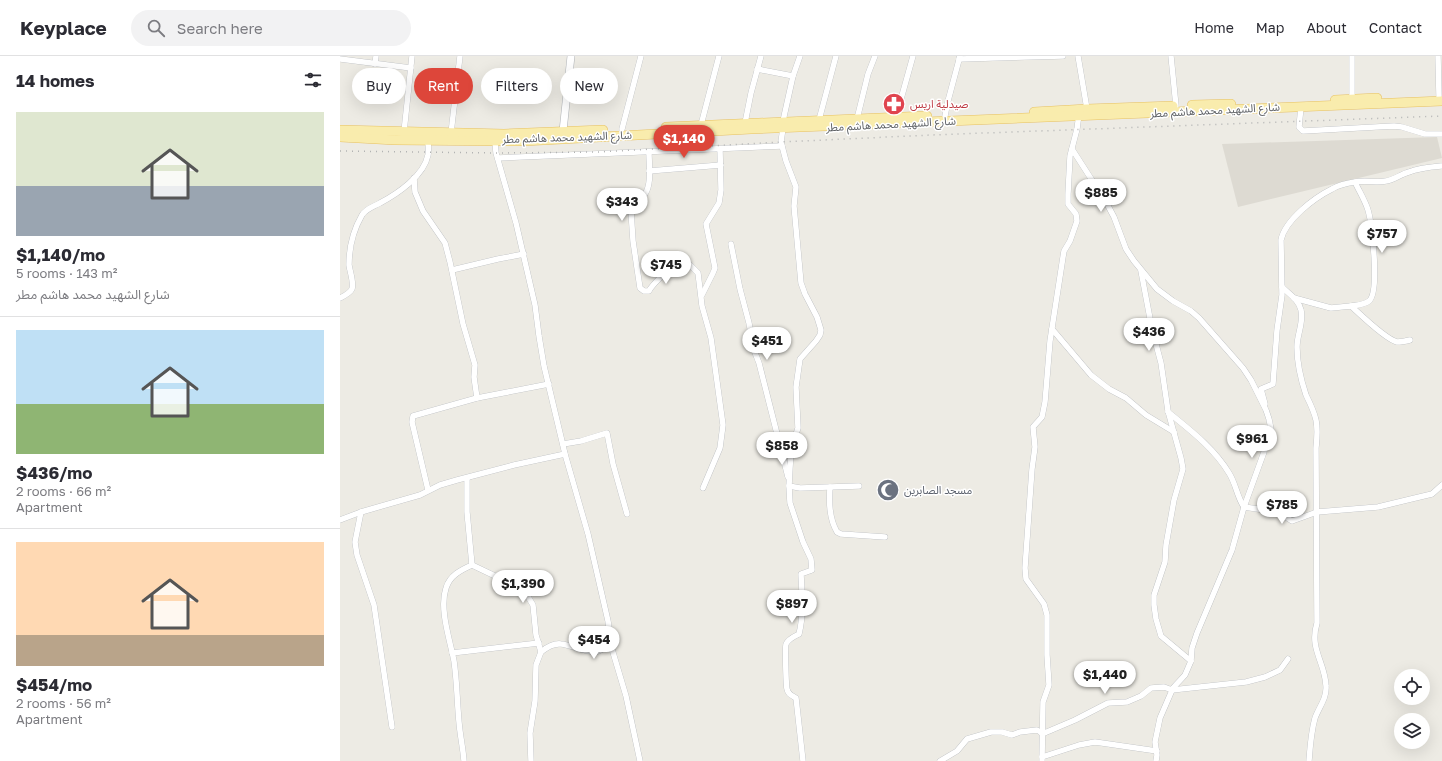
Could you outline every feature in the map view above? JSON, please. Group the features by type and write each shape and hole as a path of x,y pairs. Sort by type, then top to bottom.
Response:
{"main road":[{"name":"شارع الشهيد محمد هاشم مطر","path":"340,137 395,140 524,140 722,127 1176,106 1352,99 1441,98"},
{"name":"شارع الشهيد محمد هاشم مطر","path":"340,130 504,134 701,125 722,127 745,123 783,125 819,120 896,117 1081,111 1353,106 1441,98"}],"street":[{"path":"375,64 376,56"},
{"path":"404,132 412,56"},
{"path":"451,133 460,56"},
{"path":"562,131 571,56"},
{"path":"622,129 642,56"},
{"path":"701,125 719,56"},
{"path":"745,123 761,56"},
{"path":"800,56 793,76 781,142 786,162 796,187 794,206 801,283 817,317 820,330 820,336 800,360 796,387 798,428 791,450 790,503 803,542 811,559 812,570 801,574 801,626 799,634 790,639 786,644 785,650 786,688 790,694 796,698 803,761"},
{"path":"819,120 836,56"},
{"path":"857,119 868,74 875,56"},
{"path":"896,117 914,56"},
{"path":"945,116 959,57 1063,56"},
{"path":"1078,56 1081,111 1068,173 1068,204 1076,214 1077,221 1062,257 1052,329 1044,410 1042,417 1034,427 1035,446 1025,568 1026,579 1044,604 1047,614 1046,655 1049,685 1043,702 1042,759 1079,745 1094,742 1157,750"},
{"path":"1171,56 1176,106"},
{"path":"1352,56 1352,99"},
{"path":"1438,56 1441,98"},
{"path":"340,59 411,68"},
{"path":"757,69 793,76"},
{"path":"1301,106 1299,127 1302,130 1394,126 1425,134 1442,134"},
{"path":"340,298 350,291 352,287 349,265 350,256 353,235 362,215 371,207 394,195 423,168 428,155 428,140"},
{"path":"495,140 496,153 524,254 535,305 539,336 565,454 588,534 608,621 612,649 626,696 640,761"},
{"path":"498,158 649,153 782,146"},
{"path":"702,296 715,268 706,224 719,203 721,190 720,149"},
{"path":"1072,149 1106,202 1126,249 1140,269 1157,289 1173,301 1191,311 1206,326 1243,368 1251,380 1266,410"},
{"path":"649,153 648,188 645,194 632,206 631,211 634,248 640,288 644,291 649,290 651,286 673,266 686,261 698,273 702,296 702,306 711,338 723,426 720,448 703,488"},
{"path":"649,171 721,165"},
{"path":"1156,761 1157,750 1155,742 1160,718 1172,690 1185,675 1191,661 1192,648 1196,632 1232,550 1244,507 1264,452 1266,434 1271,429 1262,389 1273,384 1282,287 1282,232 1285,227 1306,207 1327,191 1338,186 1355,182 1387,181 1409,171 1442,166"},
{"path":"414,178 416,192 423,212 445,243 463,324 475,365 474,377 477,398"},
{"path":"1294,298 1331,308 1365,304 1372,297 1374,285 1370,220 1366,204 1355,182"},
{"path":"731,244 754,350 759,363 790,484"},
{"path":"452,270 498,258 524,254"},
{"path":"1140,269 1161,363 1168,411 1183,462 1183,469 1174,500 1166,545 1165,562 1156,585 1154,605 1161,636 1191,661"},
{"path":"1282,287 1298,303 1301,311 1302,317 1297,347 1302,379 1316,421 1318,433 1316,448 1317,623 1314,638 1325,676 1326,693 1313,726 1309,761"},
{"path":"1351,306 1393,340 1398,342 1410,340"},
{"path":"1052,329 1095,379 1109,389 1126,398 1146,415 1174,432"},
{"path":"428,490 412,422 412,416 477,398 549,384"},
{"path":"1168,411 1193,432 1221,462 1230,475 1239,500 1244,507 1278,512 1292,521 1317,512 1378,507 1432,494 1442,485"},
{"path":"563,444 581,441 607,433 613,464 627,514"},
{"path":"340,520 361,512 420,495 440,485 514,465 565,454"},
{"path":"467,478 467,512 472,565"},
{"path":"790,484 800,488 859,486"},
{"path":"830,487 830,508 837,532 841,534 885,537"},
{"path":"361,512 355,542 357,555 374,605 392,727"},
{"path":"472,565 516,586 527,595 533,605 536,635 541,652"},
{"path":"464,761 452,653 444,610 446,588 451,579 459,571 472,565"},
{"path":"531,761 530,733 535,701 536,664 541,652 550,645 560,644 584,651 595,652 607,643 608,621"},
{"path":"452,653 539,643"},
{"path":"1042,733 1075,720 1108,703 1127,702 1141,696 1152,688 1164,687 1172,690 1246,682 1265,677 1280,670 1288,659"},
{"path":"940,761 957,751 967,739 991,732 1002,732 1012,735 1020,732 1037,730 1042,733"}],"shaded area":[{"path":"1437,137 1442,158 1238,207 1222,144"}],"railway":[{"path":"340,151 496,153 598,152 931,135 1442,116"}],"place":[{"name":"صيدلية اريس","path":"894,104"},
{"name":"مسجد الصابرين","path":"888,490"}]}
